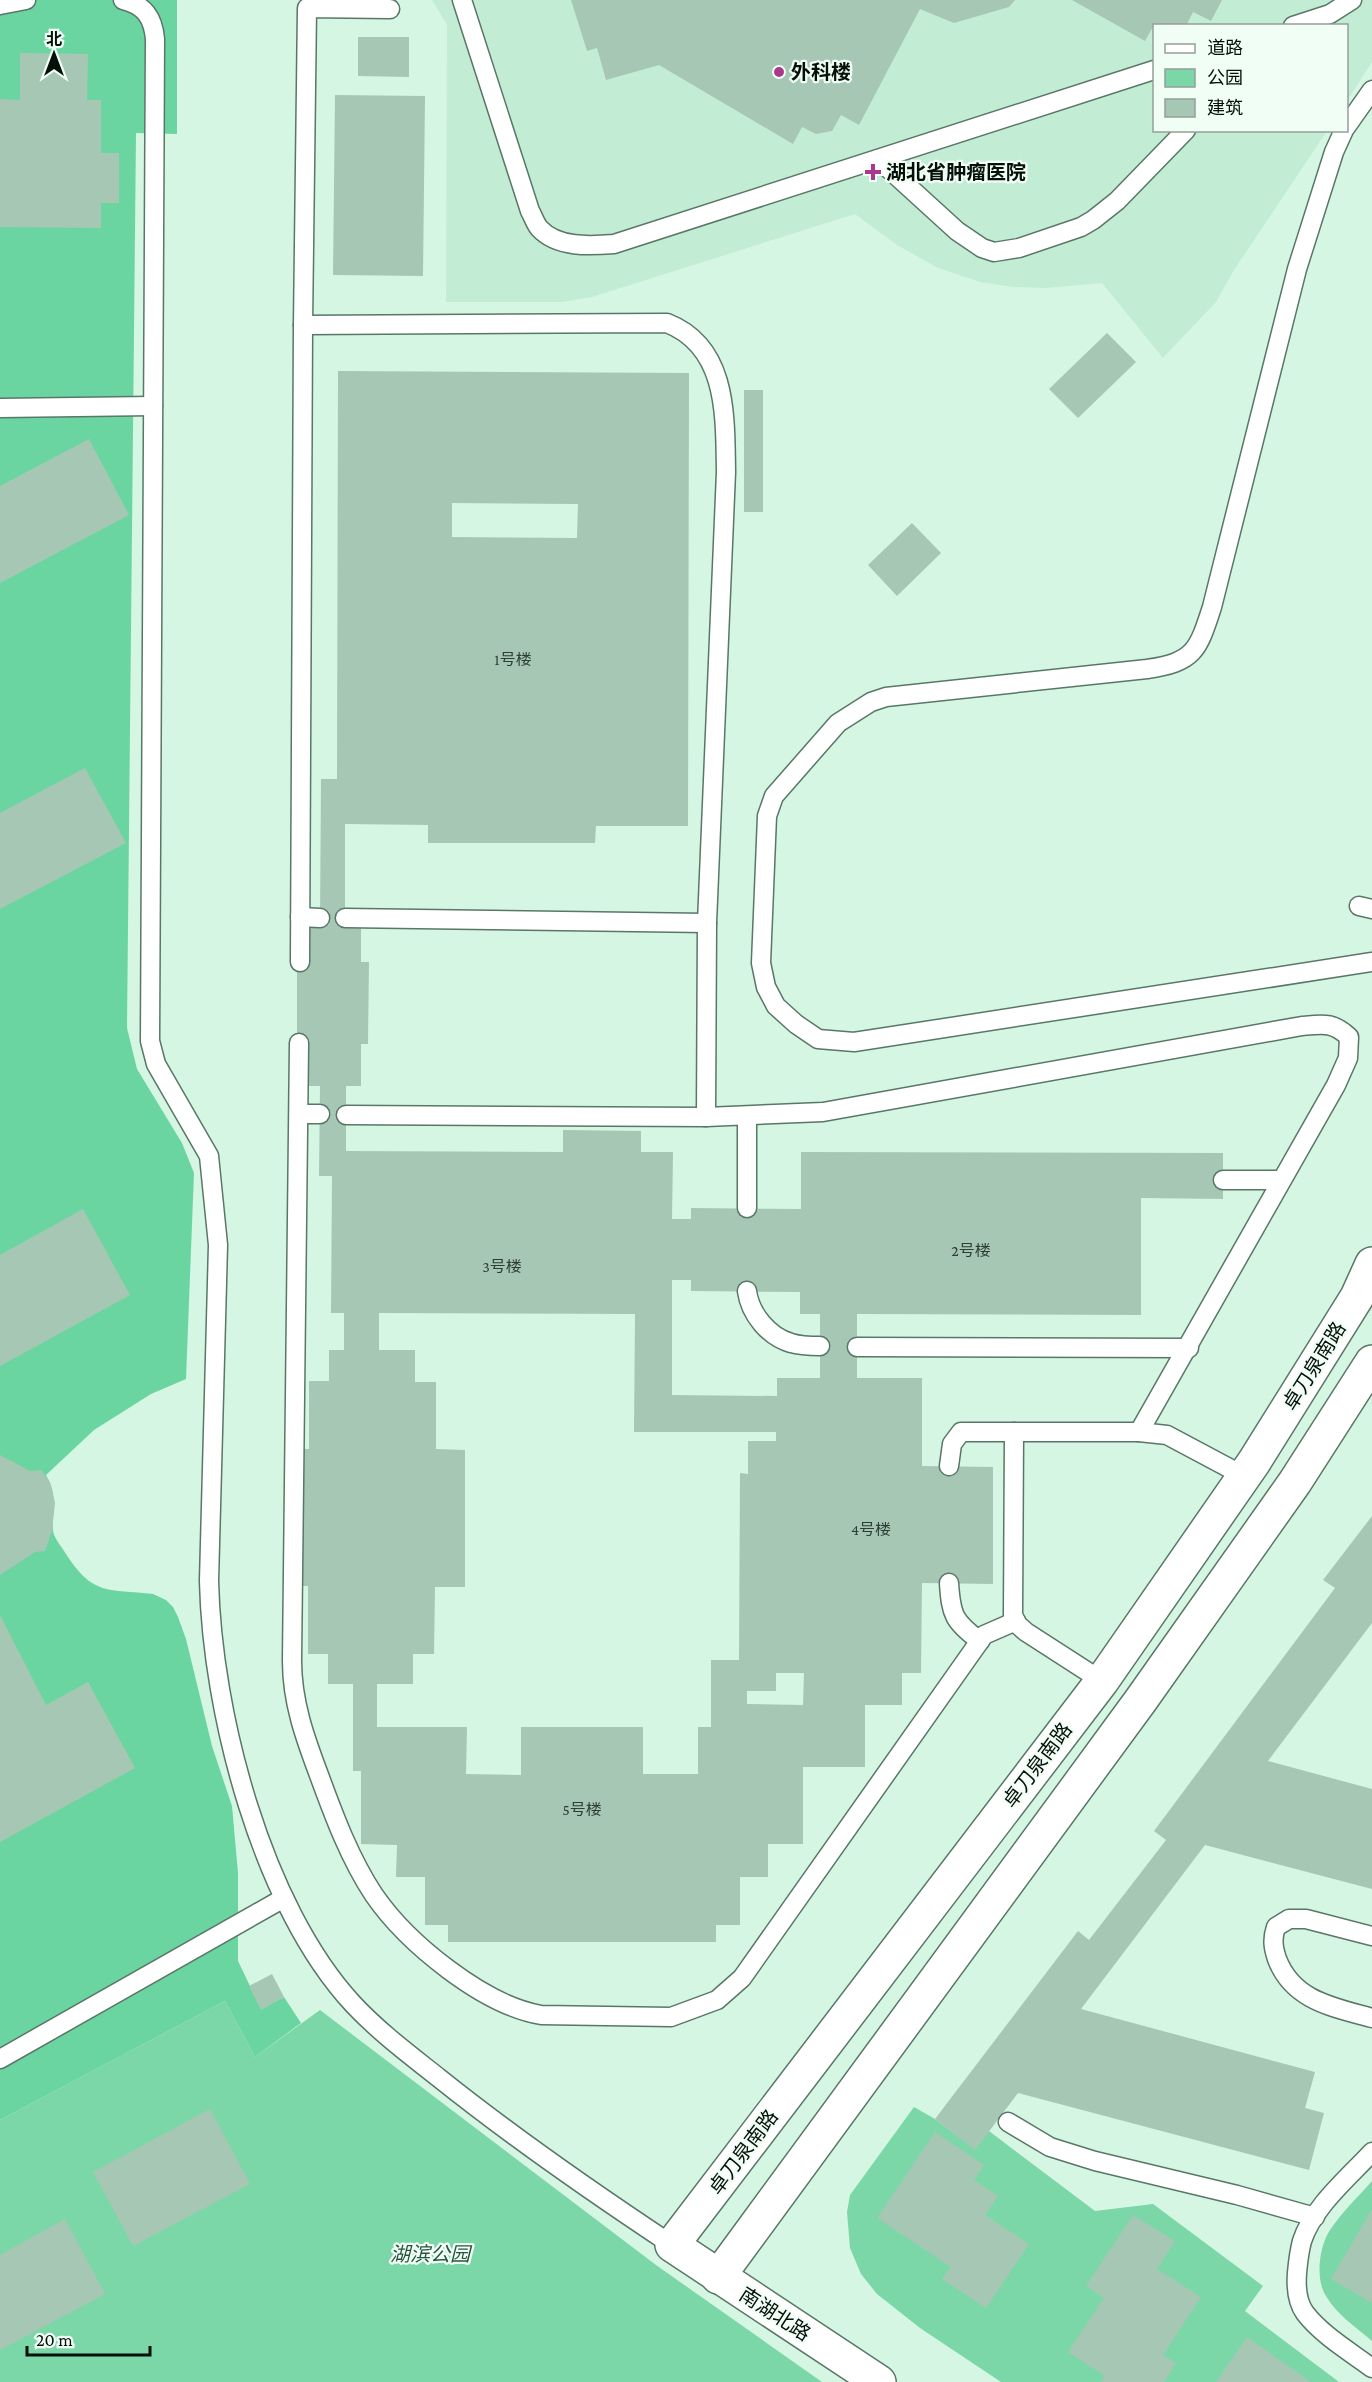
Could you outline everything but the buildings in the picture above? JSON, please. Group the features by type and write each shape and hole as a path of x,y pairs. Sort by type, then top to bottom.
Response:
{"street":[{"name":"卓刀泉南路","path":"672,2245 1102,1681 1244,1476 1357,1297 1372,1264"},
{"path":"718,2277 1142,1700 1295,1482 1372,1362"},
{"name":"南湖北路","path":"672,2245 879,2382"}],"lane":[{"path":"0,5 26,0"},
{"path":"123,0 144,9 151,17 154,28 150,1041 156,1064 210,1156 218,1245 210,1581 211,1629 222,1703 256,1828 284,1898 307,1942 354,2005 481,2112 543,2158 672,2245"},
{"path":"462,0 530,211 539,228 552,237 569,244 591,246 614,244 1153,71"},
{"path":"1299,24 1330,14 1352,0"},
{"path":"300,962 307,8 390,9"},
{"path":"1348,125 1372,90"},
{"path":"878,159 970,241 982,248 1001,251 1019,248 1081,227 1093,220 1117,201 1184,132"},
{"path":"1344,132 1334,152 1297,269 1212,607 1197,649 1169,666 886,697 871,702 838,723 774,796 767,816 761,963 766,987 776,1006 796,1024 818,1039 854,1042 1372,962"},
{"path":"303,325 667,323 679,328 700,345 713,364 725,432 726,471 707,923 706,1117"},
{"path":"0,408 153,406"},
{"path":"300,917 320,918"},
{"path":"345,918 707,923"},
{"path":"346,1115 706,1117 823,1112 1302,1026 1326,1024 1339,1027 1349,1037 1348,1058 1336,1085 1189,1348 1139,1432"},
{"path":"299,1043 292,1661 295,1703 302,1731 332,1810 365,1880 398,1925 462,1980 524,2012 541,2014 671,2017 717,2000 742,1978 980,1641 989,1632 1016,1621"},
{"path":"299,1114 320,1114"},
{"path":"747,1116 747,1208"},
{"path":"1223,1180 1281,1180"},
{"path":"747,1291 751,1308 760,1321 776,1335 789,1343 820,1346"},
{"path":"857,1347 1189,1348"},
{"path":"949,1466 952,1444 961,1432 1139,1432 1167,1435 1244,1476"},
{"path":"1014,1432 1013,1615 1026,1632 1102,1681"},
{"path":"949,1583 951,1606 955,1618 961,1626 980,1641"},
{"path":"0,2059 284,1898"},
{"path":"1372,1936 1320,1921 1289,1919 1276,1927 1272,1939 1282,1973 1294,1988 1308,1997 1335,2008 1372,2018"},
{"path":"1008,2122 1050,2147 1095,2161 1237,2195 1315,2217"},
{"path":"1372,2152 1315,2217 1302,2240 1296,2279 1303,2311 1320,2330 1372,2368"}],"shaded area":[{"name":"湖北省肿瘤医院","path":"432,0 1372,0 1372,62 1348,99 1348,24 1153,24 1153,132 1326,132 1234,270 1216,302 1163,358 1102,283 1046,288 1013,287 980,282 938,268 897,245 855,214 592,297 562,302 446,302 447,25"}],"green space":[{"path":"0,0 177,0 177,134 136,133 127,1028 137,1069 182,1143 194,1173 186,1379 151,1394 94,1430 46,1475 53,1497 53,1533 76,1568 94,1584 103,1588 153,1594 166,1600 178,1617 186,1639 212,1746 232,1806 238,1873 238,1961 261,2009 284,1997 301,2023 255,2057 225,2001 0,2120"},
{"name":"湖滨公园","path":"225,2001 255,2057 320,2010 656,2265 822,2382 0,2382 0,2120"},
{"path":"914,2107 935,2119 975,2149 989,2131 1095,2211 1153,2204 1263,2286 1245,2311 1339,2382 1001,2382 920,2328 877,2294 861,2274 850,2248 847,2212 850,2195"},
{"path":"1372,2181 1372,2341 1330,2303 1320,2281 1320,2263 1323,2245 1330,2230"}],"place":[{"name":"外科楼","path":"779,72"},
{"name":"湖北省肿瘤医院","path":"873,172"}]}
